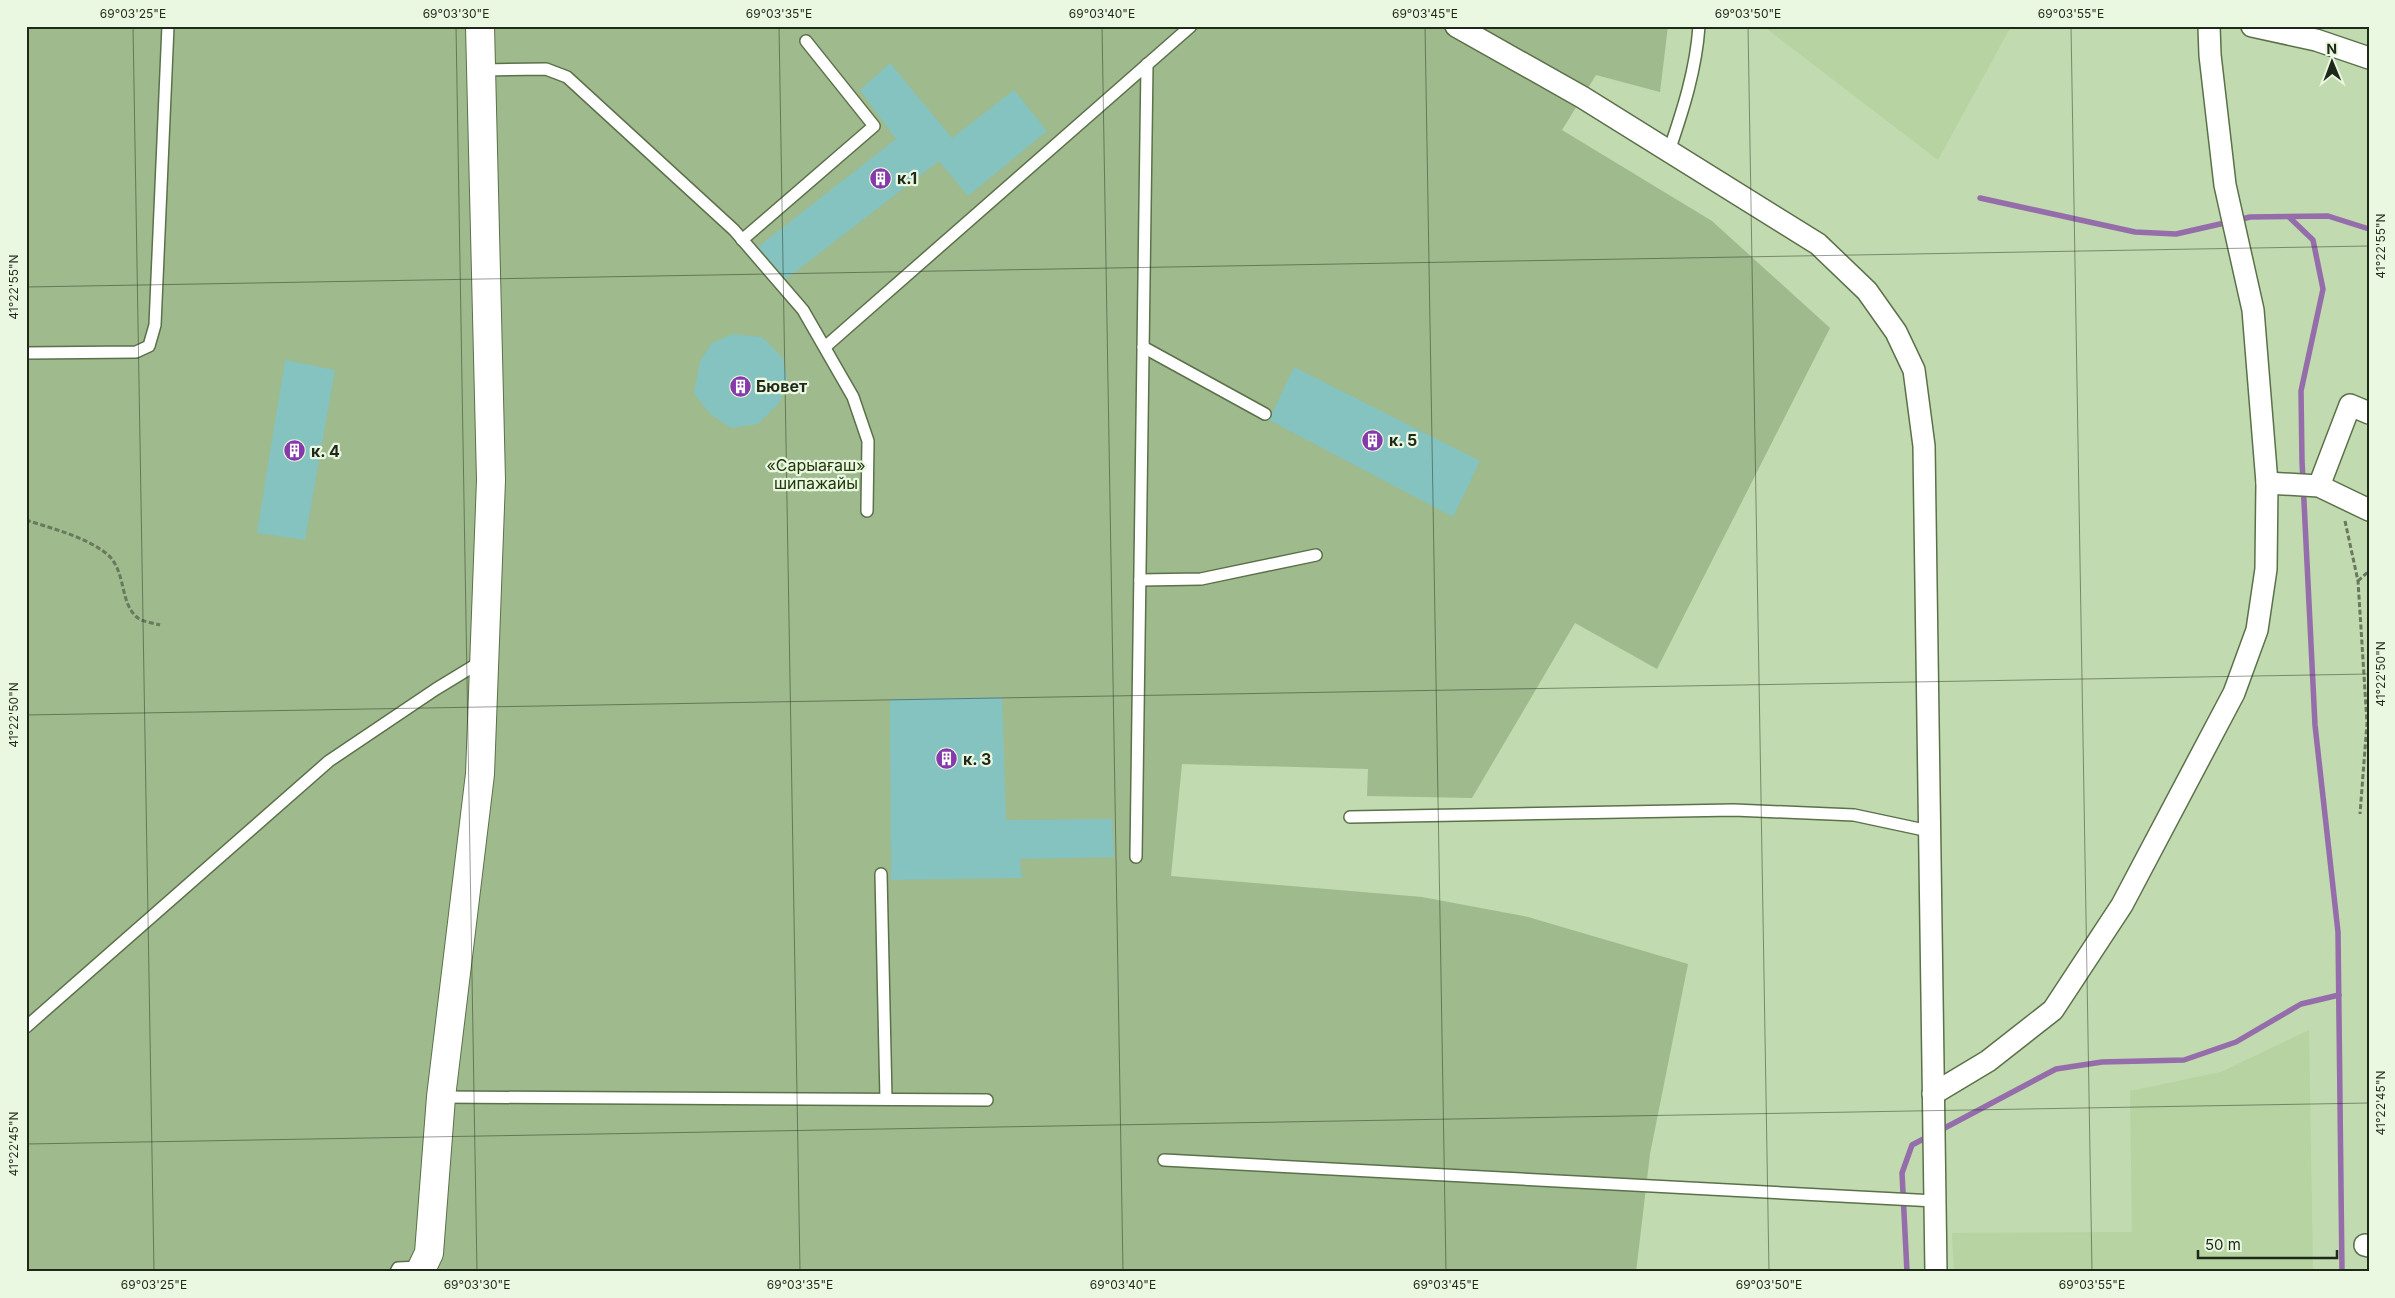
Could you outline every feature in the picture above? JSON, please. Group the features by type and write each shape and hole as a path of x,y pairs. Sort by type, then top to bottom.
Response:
{"main road":[{"path":"412,1270 429,1254 441,1097 480,774 490,480 480,26"}],"street":[{"path":"1456,26 1582,97 1818,244 1867,291 1896,332 1914,370 1924,446 1936,1272"},
{"path":"1933,1094 1988,1061 2052,1010 2122,905 2234,693 2257,630 2266,569 2267,483 2253,310 2225,185 2210,55 2209,26"},
{"path":"2252,26 2316,40 2369,58"},
{"path":"2319,486 2350,405 2369,414"},
{"path":"2267,483 2319,486 2369,510"}],"lane":[{"path":"26,353 136,352 149,346 155,324 168,26"},
{"path":"825,346 1190,26"},
{"path":"1669,152 1687,99 1697,53 1699,26"},
{"path":"742,240 874,126 806,40"},
{"path":"1136,857 1147,64"},
{"path":"481,70 546,69 566,77 742,240 803,310 854,397 868,441 867,511"},
{"path":"1143,346 1265,414"},
{"path":"1140,580 1201,579 1316,555"},
{"path":"26,1027 329,762 436,689 485,659"},
{"path":"1350,817 1734,810 1854,814 1929,830"},
{"path":"881,874 886,1100"},
{"path":"441,1097 987,1100"},
{"path":"1164,1160 1935,1201"}],"path":[{"path":"2339,496 2358,581 2367,724 2360,814"},
{"path":"26,520 75,536 108,555 121,574 126,600 138,618 160,625"},
{"path":"2358,581 2369,571"}],"shaded area":[{"path":"1763,26 2011,26 1938,160"},
{"path":"2309,1030 2313,1272 1954,1272 1952,1233 2132,1232 2130,1091 2221,1072"}],"green space":[{"name":"«Сарыағаш» шипажайы","path":"26,26 1668,26 1660,92 1596,75 1562,130 1712,221 1830,328 1657,669 1575,623 1472,798 1367,796 1368,769 1182,764 1171,876 1422,897 1528,917 1688,964 1650,1154 1636,1272 26,1272"}],"building":[{"name":"к.1","path":"890,63 952,138 1014,90 1047,131 968,196 939,161 786,279 758,247 896,139 860,90"},
{"name":"Бювет","path":"733,334 762,337 783,358 787,378 780,402 758,424 731,428 710,414 694,393 700,361 712,343"},
{"name":"к. 4","path":"285,360 335,370 305,540 257,533"},
{"name":"к. 5","path":"1294,367 1480,461 1453,517 1269,420"},
{"name":"к. 3","path":"1002,697 1006,820 1112,819 1114,857 1020,859 1022,878 891,880 890,699"}],"waterway":[{"path":"1980,198 2135,232 2176,234 2229,222"},
{"path":"2238,220 2250,217 2328,216 2369,229"},
{"path":"2289,217 2313,240 2323,289 2301,391 2302,461 2315,725 2338,932 2342,1272"},
{"path":"1939,1131 2056,1069 2102,1062 2184,1060 2236,1042 2301,1004 2339,995"},
{"path":"1907,1272 1902,1173 1912,1145 1929,1136"}],"place":[{"name":"к.1","path":"881,178"},
{"name":"Бювет","path":"740,386"},
{"name":"к. 5","path":"1373,440"},
{"name":"к. 4","path":"295,451"},
{"name":"к. 3","path":"947,759"}]}
